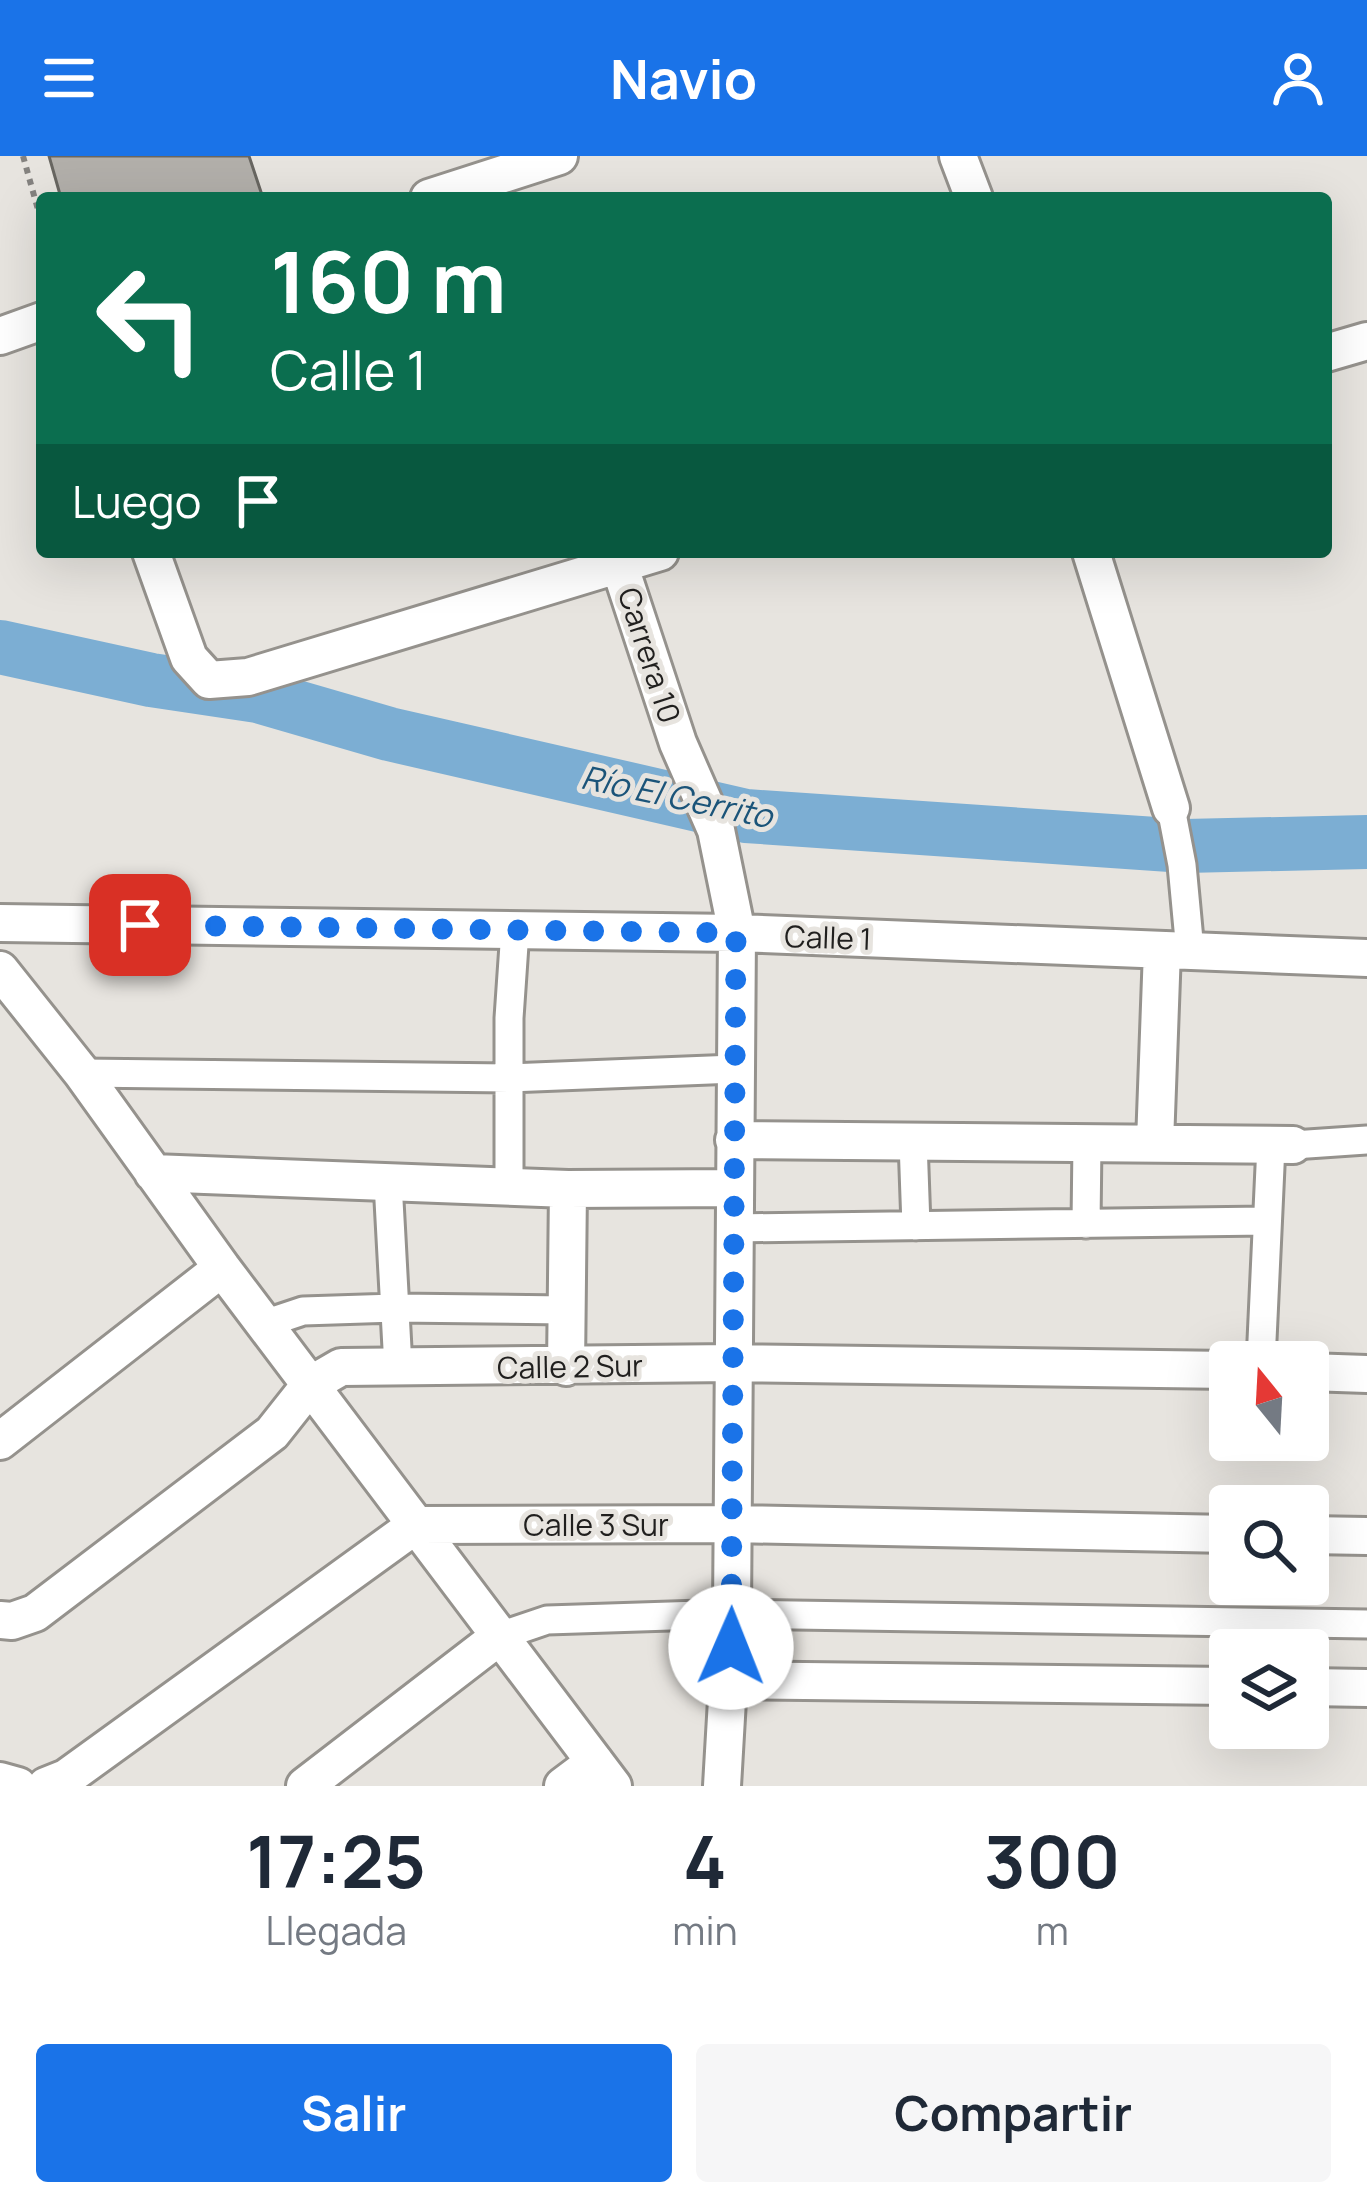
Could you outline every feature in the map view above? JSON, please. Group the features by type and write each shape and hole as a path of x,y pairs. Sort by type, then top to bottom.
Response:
{"street":[{"path":"446,192 559,156"},
{"path":"958,156 972,192"},
{"path":"0,336 36,323"},
{"path":"1332,351 1367,341"},
{"path":"154,558 189,658 209,680 248,676 618,558"},
{"name":"Carrera 10","path":"618,558 678,742 716,830 736,933 732,1614 722,1786"},
{"path":"1093,558 1172,808 1182,865 1155,1144"},
{"name":"Calle 1","path":"0,923 736,933 1367,958"},
{"path":"509,1187 514,930"},
{"path":"0,970 82,1073 264,1324 604,1774 563,1786"},
{"path":"82,1073 509,1078 735,1069"},
{"path":"734,1140 1282,1145 1367,1140"},
{"path":"913,1142 916,1226"},
{"path":"1087,1143 1087,1224"},
{"path":"1262,1341 1266,1221 1282,1145"},
{"path":"153,1173 568,1189 735,1188"},
{"path":"388,1182 398,1367"},
{"path":"566,1366 568,1189"},
{"path":"735,1228 1266,1221"},
{"path":"0,1441 223,1268"},
{"path":"264,1324 303,1311 566,1310"},
{"name":"Calle 2 Sur","path":"310,1385 341,1367 734,1364 1209,1370"},
{"path":"1329,1373 1367,1374"},
{"path":"0,1620 35,1613 272,1433 310,1385"},
{"name":"Calle 3 Sur","path":"416,1525 733,1524 1209,1534"},
{"path":"46,1786 66,1778 416,1525"},
{"path":"1329,1536 1367,1537"},
{"path":"305,1786 500,1636 547,1620 732,1614 1367,1624"},
{"path":"730,1680 1209,1686"},
{"path":"1329,1687 1367,1688"},
{"path":"0,1781 18,1786"}],"path":[{"path":"23,156 36,203"}],"building":[{"path":"49,156 249,156 261,192 59,192"}],"waterway":[{"name":"Río El Cerrito","path":"0,647 151,680 258,696 389,734 746,816 1185,846 1367,842"}],"route":[{"path":"140,925 736,933 731,1647"}]}
